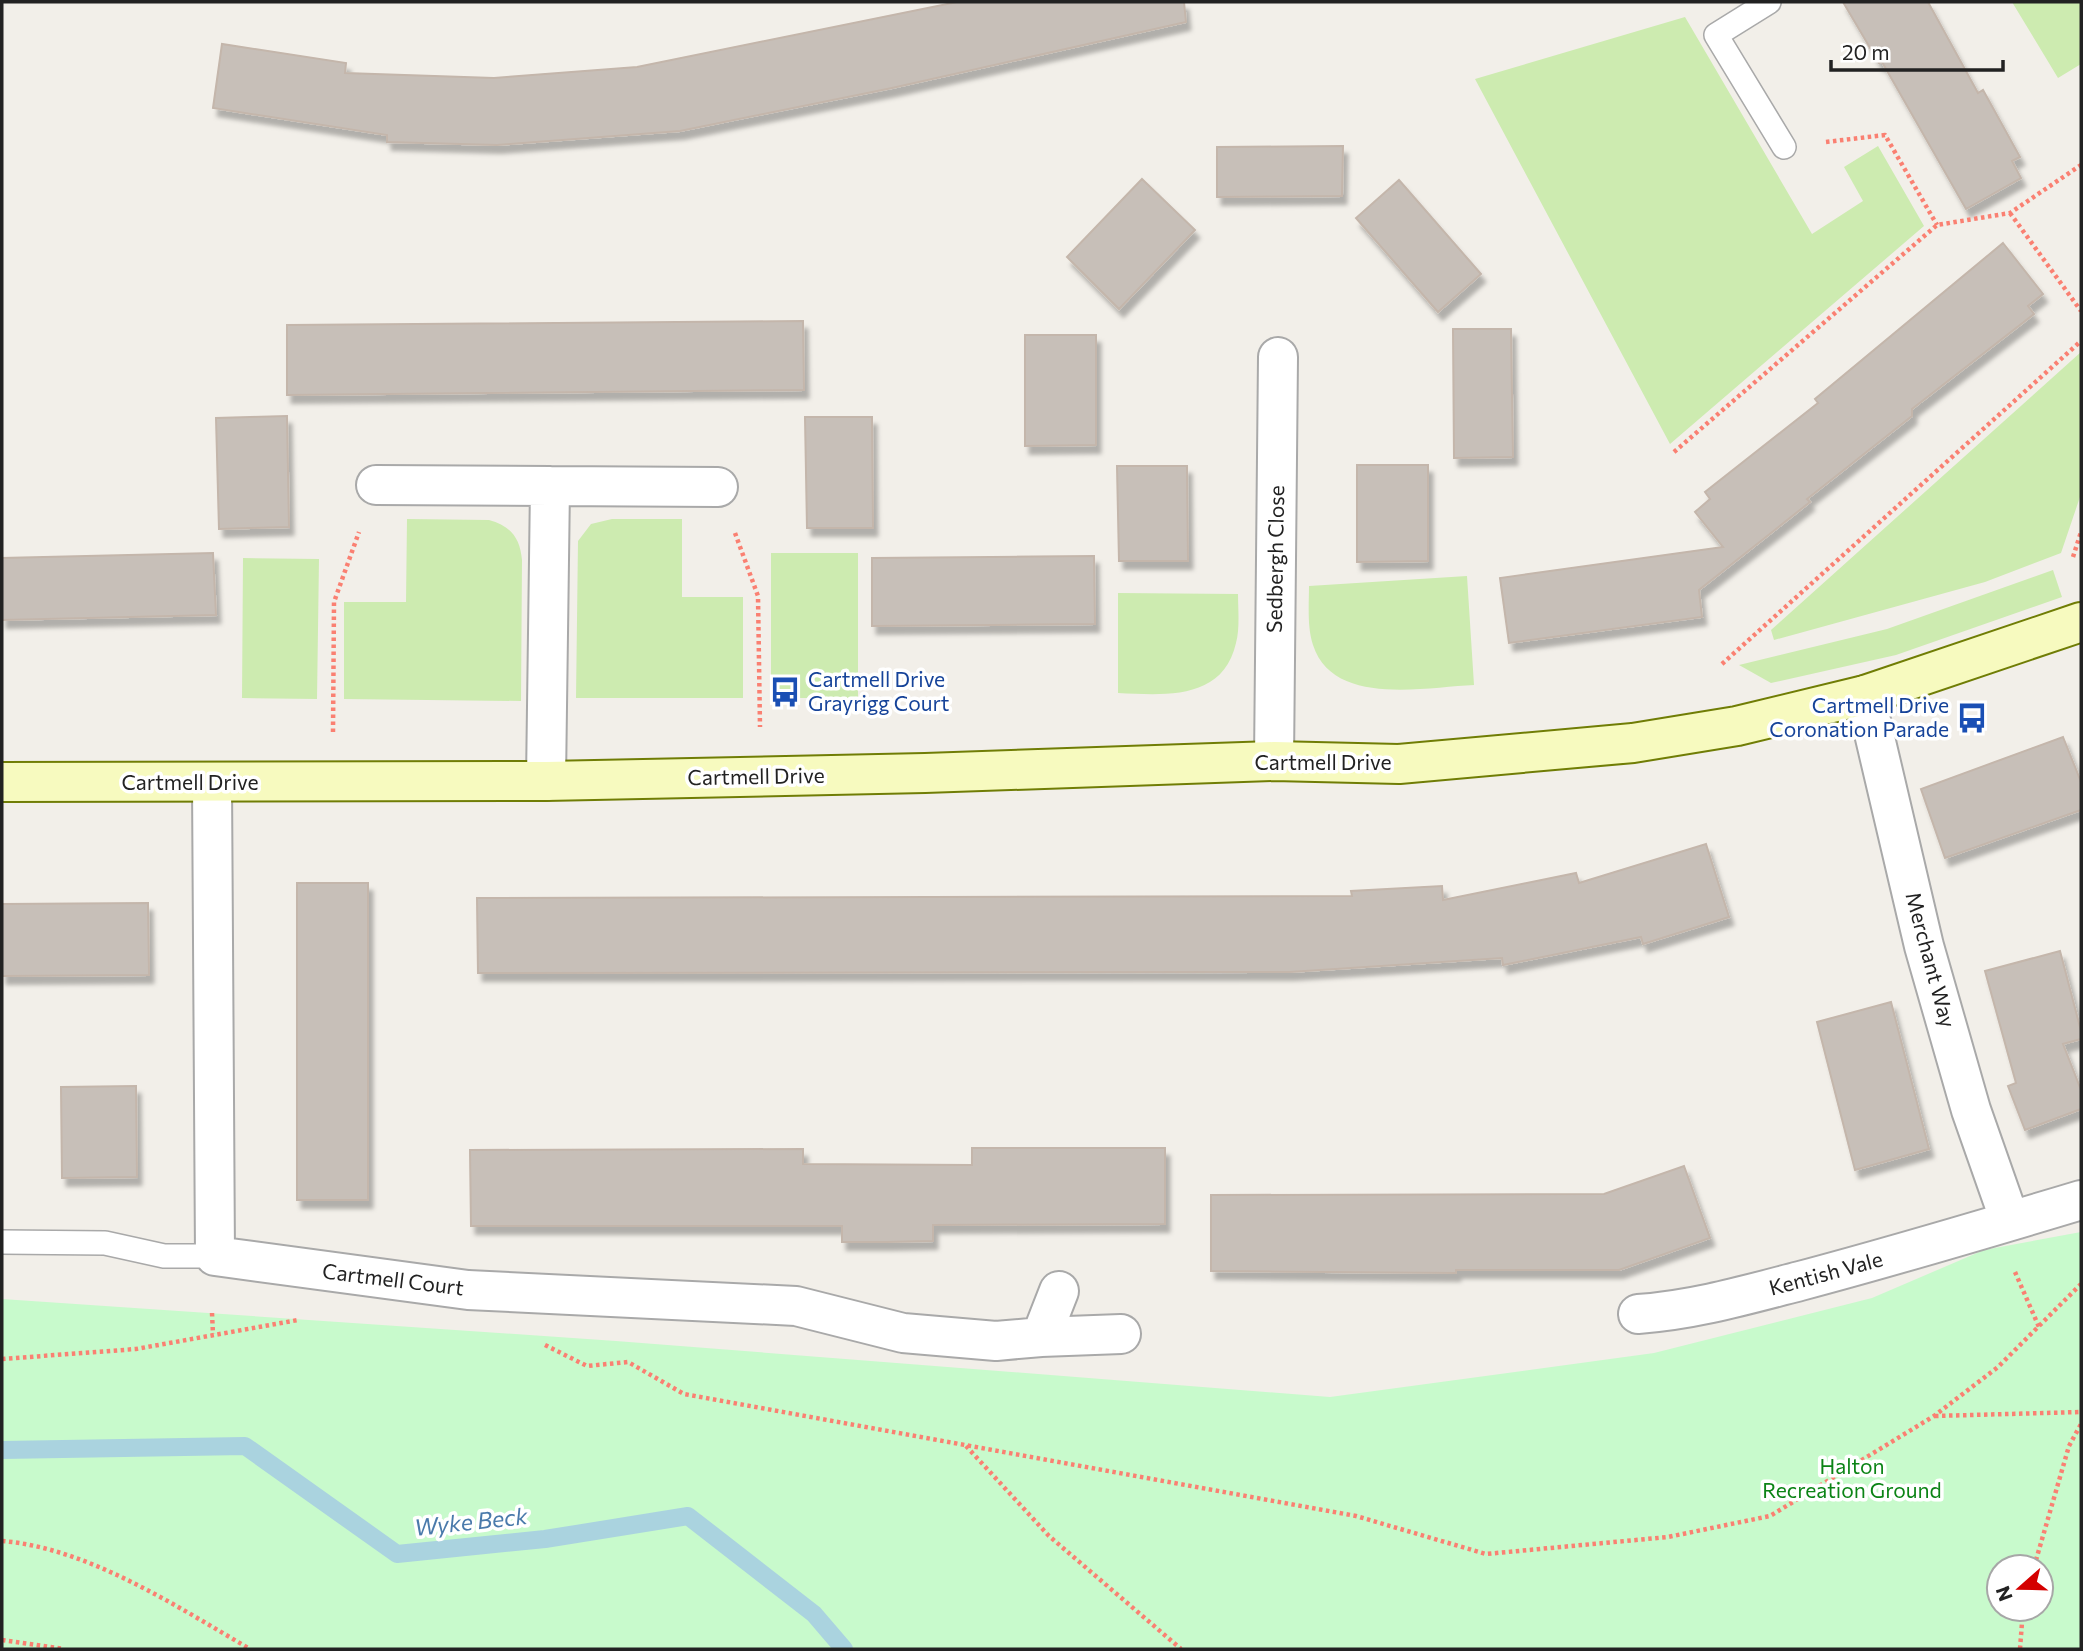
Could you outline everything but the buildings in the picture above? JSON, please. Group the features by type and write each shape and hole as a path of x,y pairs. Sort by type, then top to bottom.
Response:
{"street":[{"name":"Sedbergh Close","path":"1273,761 1278,358"},
{"path":"376,485 718,487"},
{"path":"546,781 550,486"},
{"name":"Cartmell Drive","path":"2,782 546,781 1273,761 1399,764 1633,743 1737,726 1865,695 2081,622"},
{"name":"Merchant Way","path":"1865,695 1924,946 2003,1224"},
{"path":"212,783 215,1256"},
{"name":"Kentish Vale","path":"1638,1314 1681,1311 1869,1263 2081,1200"},
{"name":"Cartmell Court","path":"215,1256 468,1290 796,1306 903,1333 996,1341 1121,1334"},
{"path":"1041,1337 1059,1291"}],"lane":[{"path":"1769,2 1716,35 1784,147"},
{"path":"2,1242 104,1243 164,1256 215,1256"}],"path":[{"path":"1784,147 1885,135 1937,225"},
{"path":"1674,452 1937,225 2010,213 2081,165"},
{"path":"2010,213 2081,311"},
{"path":"1722,664 2081,341"},
{"path":"332,782 334,602 376,485"},
{"path":"718,487 758,596 760,776"},
{"path":"2073,557 2081,532"},
{"path":"2003,1224 2039,1327"},
{"path":"536,1341 587,1366 628,1362 684,1394 1356,1516 1486,1554 1668,1537 1770,1516 1934,1416 1998,1367 2081,1284"},
{"path":"212,1313 213,1334"},
{"path":"2,1359 136,1349 312,1317"},
{"path":"1934,1416 2081,1412"},
{"path":"2038,1553 2069,1446 2081,1424"},
{"path":"965,1446 1049,1536 1181,1649"},
{"path":"2,1541 37,1544 147,1590 250,1649"},
{"path":"2020,1649 2022,1623"},
{"path":"2,1640 64,1649"}],"green space":[{"path":"2012,2 2081,2 2081,64 2058,78"},
{"path":"1685,17 1812,234 1863,201 1844,167 1878,146 1924,226 1670,444 1475,79"},
{"path":"2081,352 2081,494 2061,553 1985,582 1774,640 1771,630"},
{"path":"407,519 489,520 509,529 513,534 522,560 521,701 344,699 344,602 406,602"},
{"path":"612,519 682,519 682,597 743,597 743,698 576,698 578,541 591,524"},
{"path":"771,553 858,553 858,698 771,698"},
{"path":"243,558 319,559 317,699 242,698"},
{"path":"2053,570 2062,597 1896,655 1771,683 1739,665 1887,629"},
{"path":"1467,576 1474,685 1407,690 1360,685 1340,678 1324,665 1313,645 1309,623 1309,586"},
{"path":"1118,593 1238,594 1236,643 1229,662 1219,676 1189,691 1118,693"},
{"name":"Halton Recreation Ground","path":"2081,1232 2081,1649 2,1649 2,1299 616,1341 1330,1397 1654,1353 1872,1298 1984,1250"}],"waterway":[{"name":"Wyke Beck","path":"2,1450 245,1446 397,1554 545,1539 688,1516 814,1614 844,1649"}],"place":[{"name":"Cartmell Drive Grayrigg Court","path":"785,692"},
{"name":"Cartmell Drive Coronation Parade","path":"1972,718"}]}
